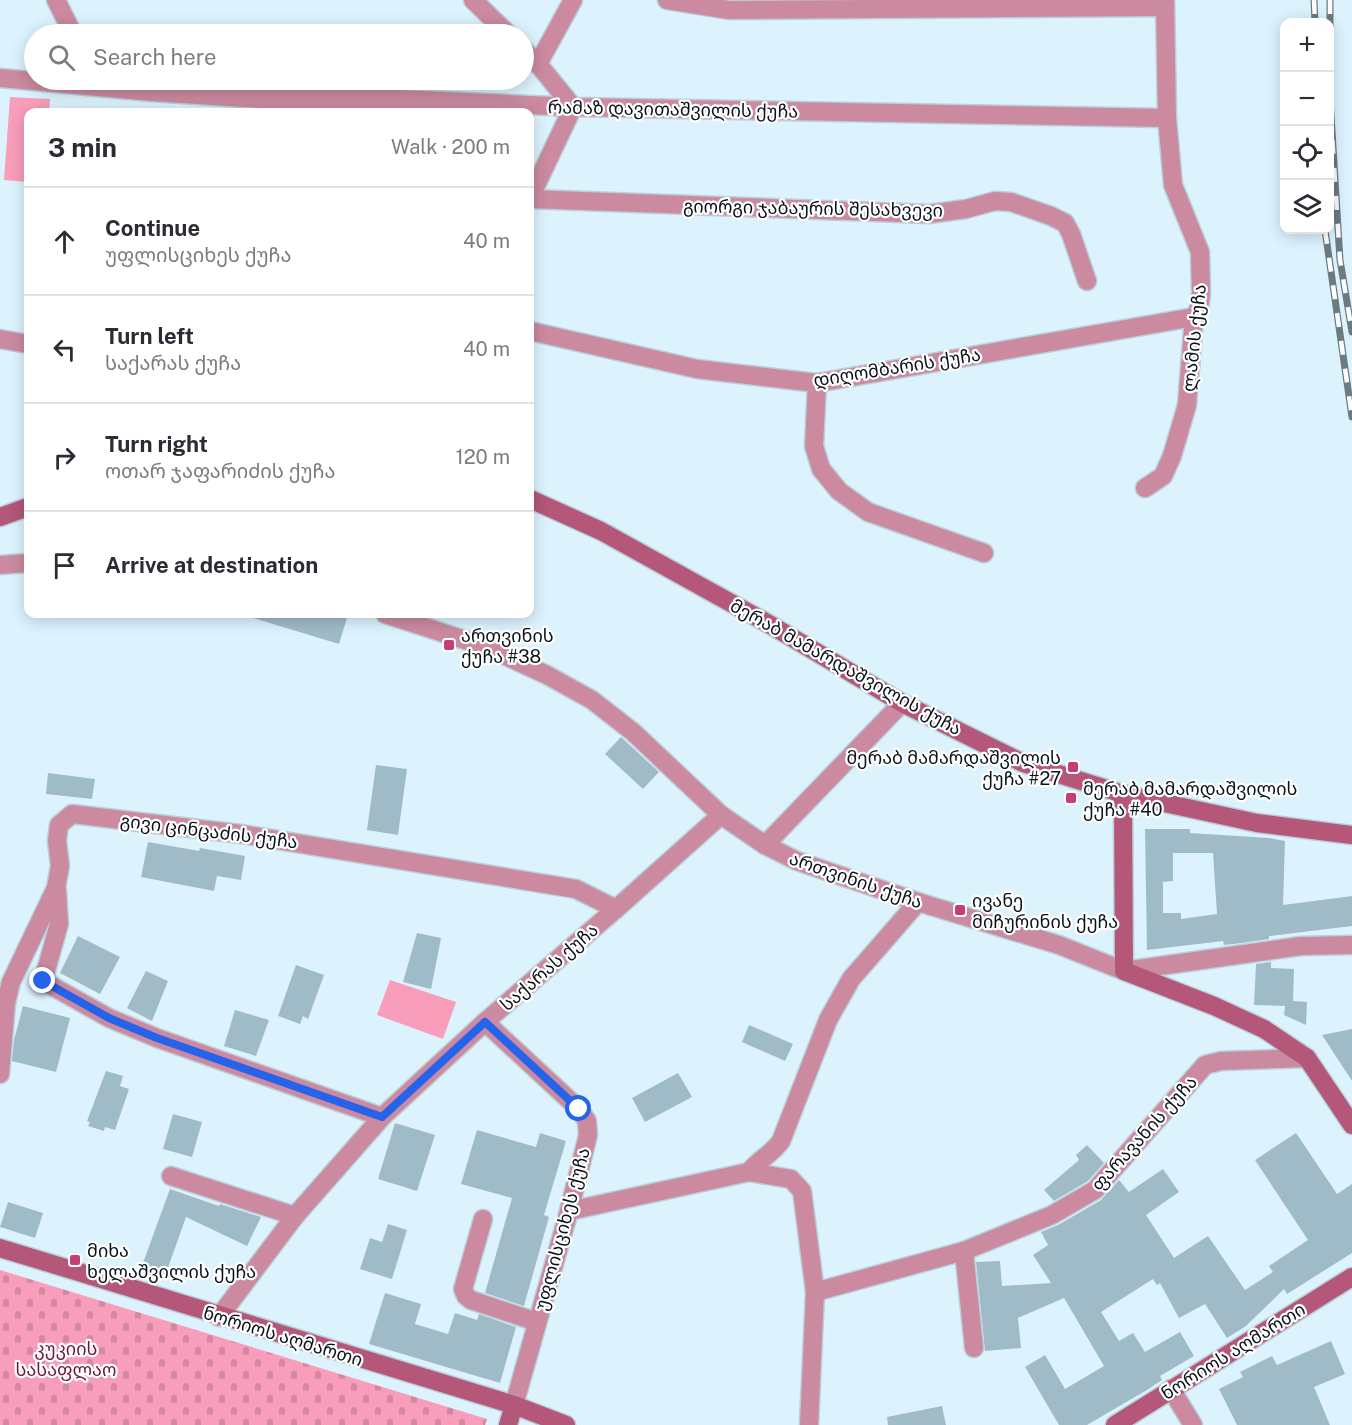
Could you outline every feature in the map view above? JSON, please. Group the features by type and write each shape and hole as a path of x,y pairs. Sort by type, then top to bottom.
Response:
{"street":[{"path":"56,0 68,24"},
{"path":"473,0 498,24"},
{"path":"538,64 573,0"},
{"path":"667,0 729,10 1165,3"},
{"name":"ლამის ქუჩა","path":"1144,488 1163,476 1172,456 1187,405 1194,317 1199,309 1201,293 1200,252 1173,185 1167,118 1165,3"},
{"path":"534,60 573,107 534,190"},
{"name":"რამაზ დავითაშვილის ქუჩა","path":"0,78 24,79"},
{"name":"რამაზ დავითაშვილის ქუჩა","path":"159,90 260,99 399,99 573,107 1167,118"},
{"name":"გიორგი ჯაბაურის შესახვევი","path":"534,199 929,214 966,209 995,201 1011,202 1065,223 1087,281"},
{"name":"დიღომბარის ქუჩა","path":"534,332 697,369 817,383 1194,317"},
{"path":"0,339 24,343"},
{"path":"817,383 814,446 821,469 839,491 868,512 984,553"},
{"name":"მერაბ მამარდაშვილის ქუჩა","path":"534,501 611,536 769,624 903,703 1023,764 1123,794 1257,823 1352,835"},
{"path":"0,517 24,508"},
{"path":"0,565 24,563"},
{"name":"ართვინის ქუჩა","path":"397,618 508,657 592,700 633,732 721,815 765,845 797,861 918,902 1059,945 1124,971 1301,946 1352,945"},
{"path":"765,845 903,703"},
{"path":"1123,794 1124,971 1214,1006 1263,1029 1307,1058 1352,1125"},
{"name":"გივი ცინცაძის ქუჩა","path":"0,1074 6,1003 11,982 56,888 60,866 57,841 59,825 72,814 241,834 576,889 616,909"},
{"name":"საქარას ქუჩა","path":"219,1317 295,1216 382,1117 485,1022 721,815"},
{"path":"56,888 59,924 43,981 109,1018 157,1038 382,1117"},
{"path":"749,1172 760,1158 773,1153 781,1141 828,1020 851,979 918,902"},
{"name":"უფლისციხეს ქუჩა","path":"485,1022 579,1109 587,1121 588,1135 569,1211 514,1405"},
{"name":"ფარავანის ქუჩა","path":"815,1292 964,1251 1052,1215 1095,1191 1205,1065 1221,1061 1307,1058"},
{"path":"569,1211 749,1172 791,1179 802,1191 815,1292 809,1425"},
{"path":"171,1176 295,1216"},
{"path":"483,1219 463,1289 466,1296 471,1300 537,1322"},
{"name":"ნორიოს აღმართი","path":"0,1248 219,1317 514,1405 566,1425"},
{"path":"964,1251 974,1348"},
{"name":"ნორიოს აღმართი","path":"1115,1425 1352,1277"},
{"path":"1171,1389 1193,1425"},
{"path":"508,1425 514,1405"}],"green space":[{"path":"10,97 50,99 49,108 24,108 24,182 4,180"},
{"path":"390,980 456,1002 443,1039 377,1015"},
{"name":"კუკიის სასაფლაო","path":"0,1270 487,1419 485,1425 0,1425"}],"building":[{"path":"253,618 347,618 339,644"},
{"path":"621,737 659,772 643,789 605,754"},
{"path":"376,765 407,769 398,835 367,830"},
{"path":"48,773 95,779 92,799 46,794"},
{"path":"1145,829 1190,829 1190,833 1285,841 1283,905 1352,896 1352,926 1269,936 1269,939 1242,943 1224,945 1223,941 1147,950","holes":["1173,853 1213,853 1217,914 1181,919 1181,913 1163,913 1163,882 1173,881"]},
{"path":"148,842 245,856 241,880 217,876 214,891 141,877"},
{"path":"417,933 441,938 431,989 403,982"},
{"path":"78,936 120,957 100,994 60,973"},
{"path":"1271,962 1271,968 1294,969 1293,1001 1307,1002 1306,1025 1284,1015 1285,1006 1254,1005 1256,964"},
{"path":"296,965 324,975 308,1019 303,1016 300,1024 278,1016"},
{"path":"146,971 168,981 152,1021 127,1008"},
{"path":"23,1006 70,1018 56,1072 12,1061 14,1040"},
{"path":"235,1010 269,1020 256,1056 224,1046"},
{"path":"749,1025 793,1044 785,1061 742,1042"},
{"path":"1352,1029 1352,1081 1322,1035"},
{"path":"106,1071 123,1076 120,1086 129,1089 115,1130 105,1127 104,1131 88,1126 90,1122 87,1121"},
{"path":"678,1073 692,1097 645,1122 632,1098"},
{"path":"173,1114 202,1122 192,1157 163,1149"},
{"path":"395,1123 435,1135 417,1191 378,1179"},
{"path":"477,1130 536,1147 540,1133 566,1141 544,1215 549,1217 524,1306 485,1293 512,1198 461,1184"},
{"path":"1296,1133 1337,1194 1352,1184 1352,1253 1287,1294 1284,1289 1246,1326 1227,1338 1205,1304 1179,1318 1160,1283 1157,1285 1153,1279 1101,1312 1119,1341 1133,1333 1145,1352 1180,1332 1194,1356 1160,1376 1162,1380 1147,1390 1087,1425 1059,1425 1025,1367 1045,1355 1065,1389 1104,1366 1064,1298 1018,1318 1021,1348 985,1351 976,1262 1000,1261 1002,1286 1051,1283 1033,1255 1048,1245 1041,1232 1058,1225 1101,1200 1119,1180 1129,1192 1163,1169 1179,1192 1146,1215 1174,1258 1208,1236 1245,1290 1273,1272 1269,1266 1308,1240 1255,1160"},
{"path":"1087,1145 1104,1163 1088,1181 1054,1201 1044,1190 1079,1160 1076,1155"},
{"path":"170,1189 219,1206 220,1204 261,1217 247,1246 186,1217 164,1279 140,1271"},
{"path":"8,1202 43,1213 35,1238 0,1227"},
{"path":"388,1224 407,1230 392,1279 360,1269 370,1238 382,1242"},
{"path":"385,1293 421,1304 415,1324 448,1334 455,1313 477,1320 479,1314 516,1327 500,1383 369,1344"},
{"path":"1331,1341 1345,1374 1314,1387 1330,1425 1237,1425 1219,1389 1243,1377 1240,1372 1272,1356 1277,1365"},
{"path":"942,1406 946,1425 888,1425 887,1417"}],"railway":[{"path":"1314,0 1315,18"},
{"path":"1330,0 1330,100 1340,260 1352,332"},
{"path":"1326,234 1352,417"}],"place":[{"name":"ართვინის ქუჩა #38","path":"449,645"},
{"name":"მერაბ მამარდაშვილის ქუჩა #27","path":"1073,767"},
{"name":"მერაბ მამარდაშვილის ქუჩა #40","path":"1071,798"},
{"name":"ივანე მიჩურინის ქუჩა","path":"960,910"},
{"name":"მიხა ხელაშვილის ქუჩა","path":"75,1260"}],"route":[{"path":"43,981 109,1018 157,1038 382,1117 485,1022 579,1109"}]}
